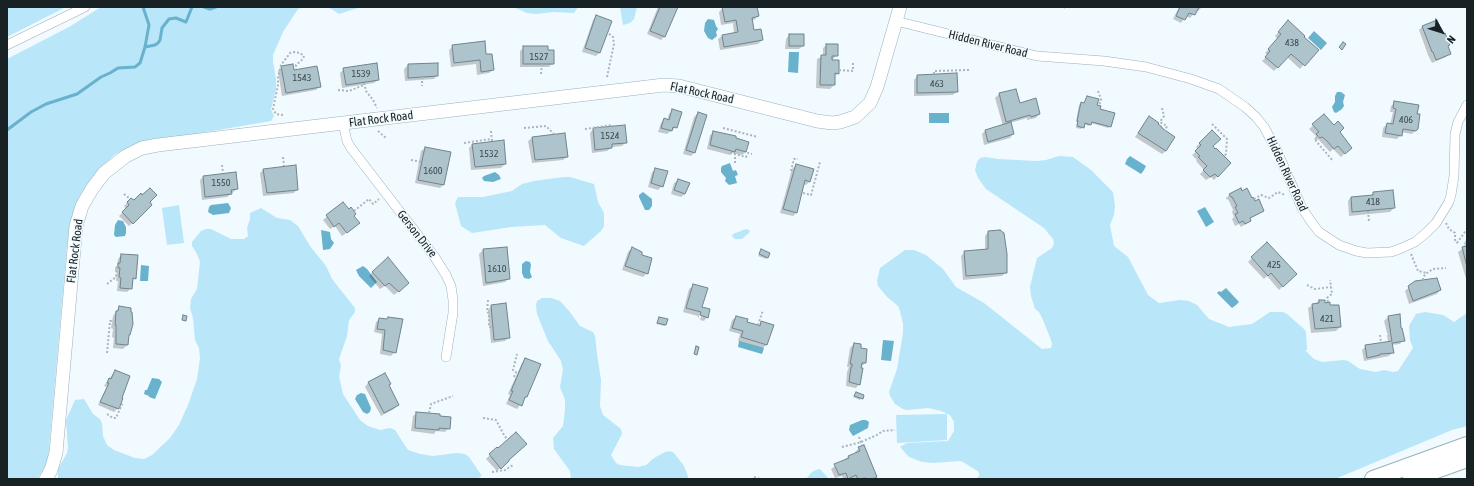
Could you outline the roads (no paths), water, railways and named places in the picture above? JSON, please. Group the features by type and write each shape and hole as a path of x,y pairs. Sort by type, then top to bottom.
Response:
{"highway":[{"path":"1373,479 1467,445"},
{"path":"1411,479 1467,459"}],"street":[{"path":"7,45 85,7"},
{"name":"Flat Rock Road","path":"46,479 53,466 56,453 76,226 82,206 101,177 111,167 126,156 142,148 151,146 664,85 679,86 816,121 832,123 840,122 855,118 870,102 877,87 900,7"},
{"name":"Hidden River Road","path":"896,21 1024,54 1122,63 1172,74 1213,86 1234,99 1256,117 1264,127 1277,151 1304,212 1321,233 1339,245 1367,253 1391,252 1406,246 1426,234 1436,223 1449,202 1454,176 1455,134 1458,122 1467,105"},
{"name":"Gerson Drive","path":"342,123 347,141 440,264 451,286 453,312 446,358"}],"waterway":[{"path":"7,130 31,112 46,104 77,94 101,77 118,68 135,67 140,63 149,25 143,7"},
{"path":"145,47 158,43 162,28 169,19 176,18 186,22 192,7"},
{"path":"204,7 210,9 216,7"}]}
